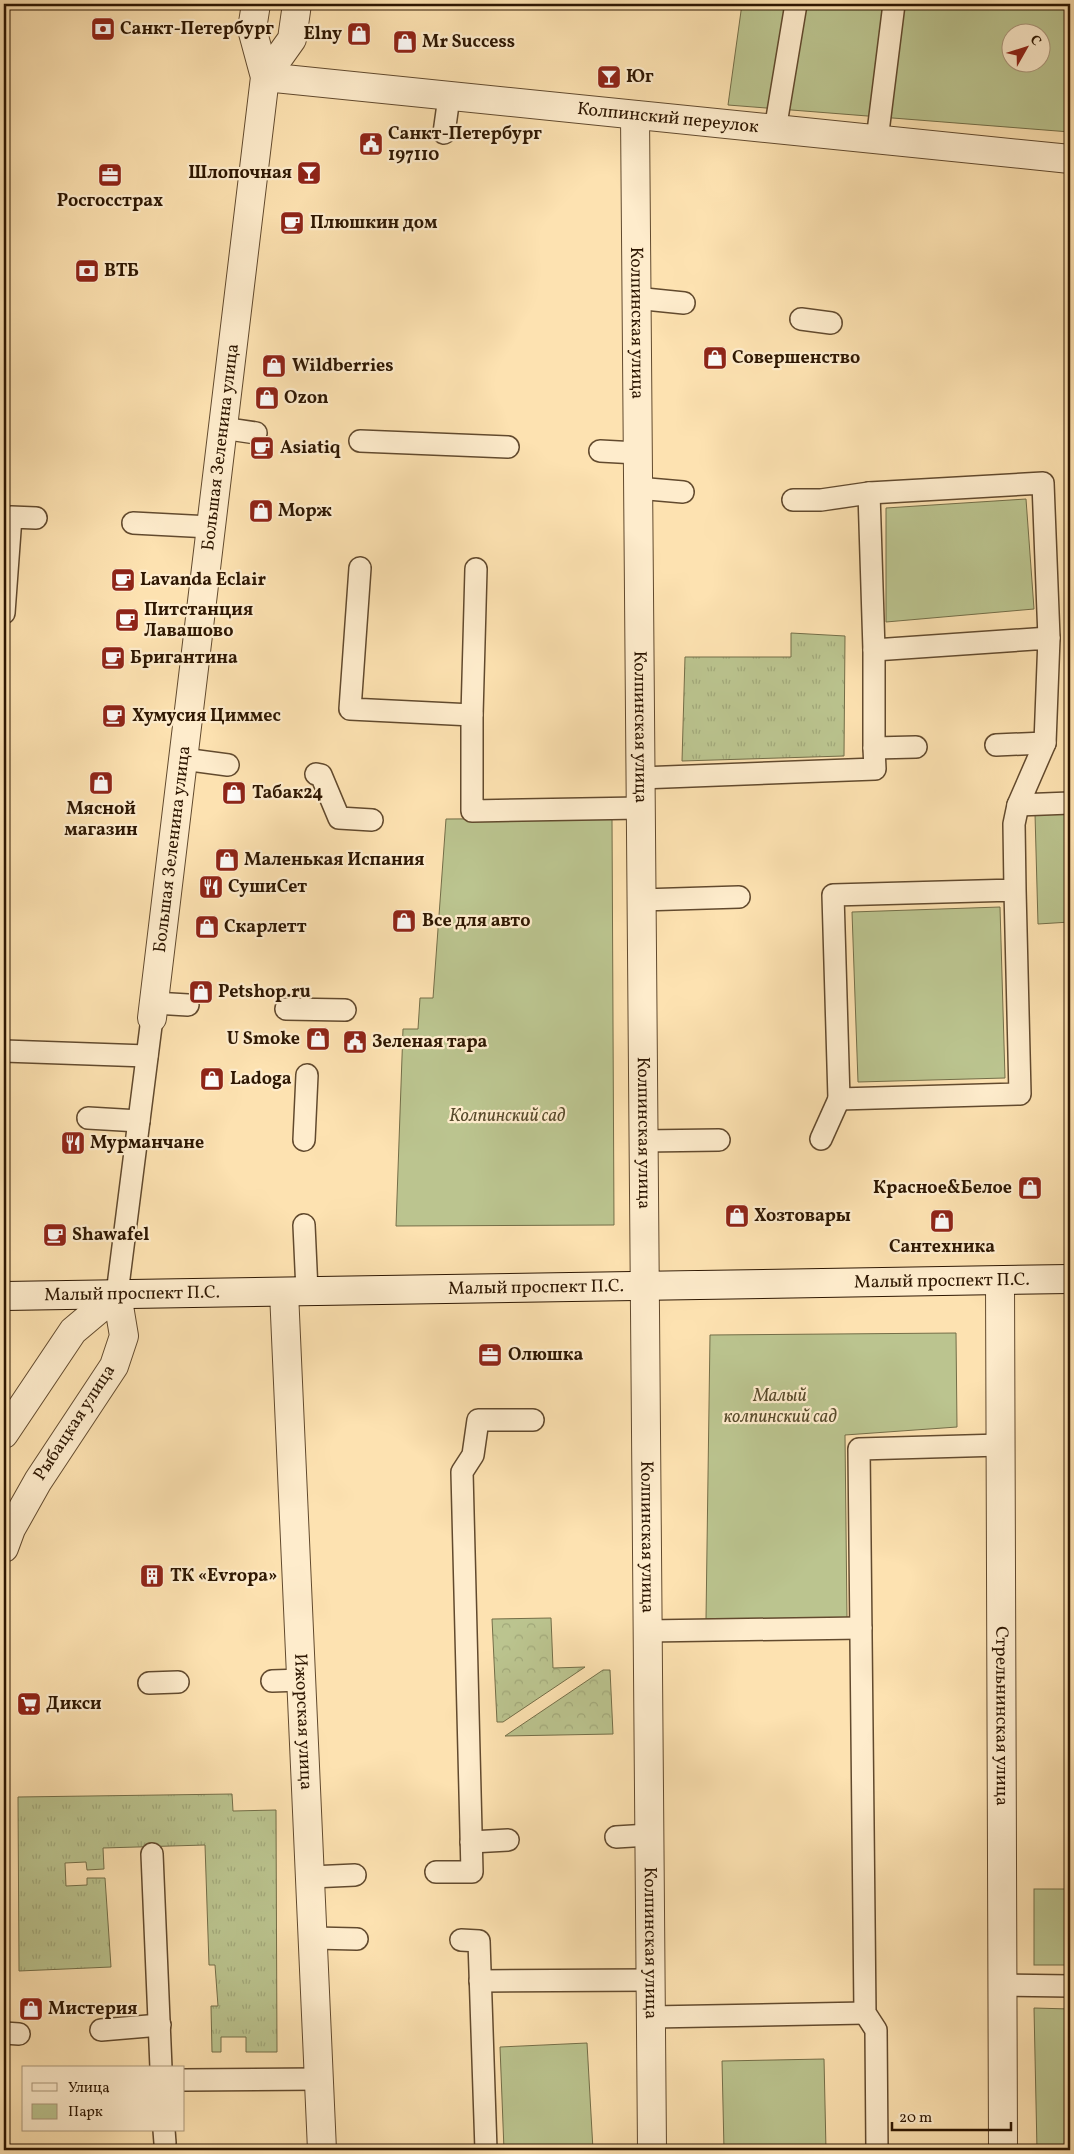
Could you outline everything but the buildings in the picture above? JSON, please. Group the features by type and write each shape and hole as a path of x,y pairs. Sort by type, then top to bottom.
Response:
{"street":[{"name":"Большая Зеленина улица","path":"153,1011 265,77 252,29 256,4"},
{"name":"Большая Зеленина улица","path":"265,77 292,39 297,4"},
{"name":"Колпинский переулок","path":"265,77 1070,160"},
{"name":"Колпинская улица","path":"635,116 635,298 652,2150"},
{"name":"Малый проспект П.С.","path":"4,1296 1000,1281 1070,1278"},
{"name":"Стрельнинская улица","path":"1000,1281 1004,1985 1003,2150"},
{"name":"Ижорская улица","path":"296,1291 302,1680 322,2150"},
{"path":"4,1434 73,1331 117,1294"},
{"name":"Рыбацкая улица","path":"4,1548 11,1529 38,1481 114,1366 124,1336 117,1294"}],"lane":[{"path":"775,130 796,4"},
{"path":"877,140 894,4"},
{"path":"444,133 449,97"},
{"path":"635,298 684,303"},
{"path":"801,320 831,324"},
{"path":"222,428 256,433"},
{"path":"360,441 508,447"},
{"path":"600,451 637,453"},
{"path":"793,500 821,500 869,493 1042,483 1049,638 1045,743 1018,805 1014,824 1020,1094 839,1099"},
{"path":"637,488 684,492"},
{"path":"640,778 875,769 874,650 869,493"},
{"path":"4,614 11,517 36,518"},
{"path":"133,523 210,527"},
{"path":"360,568 350,709 472,715"},
{"path":"476,569 472,715 472,810 640,808"},
{"path":"874,650 1049,638"},
{"path":"996,744 1045,743"},
{"path":"874,748 916,747"},
{"path":"183,759 228,765"},
{"path":"316,774 321,775 339,818 372,820"},
{"path":"1018,805 1070,803"},
{"path":"821,1139 839,1099 828,895 1014,890"},
{"path":"641,900 739,897"},
{"path":"153,1011 188,1006"},
{"path":"286,1009 345,1010"},
{"name":"Большая Зеленина улица","path":"117,1294 153,1011"},
{"path":"4,1051 146,1056"},
{"path":"304,1140 307,1075"},
{"path":"88,1118 139,1121"},
{"path":"643,1141 719,1140"},
{"path":"296,1291 304,1226"},
{"path":"436,1872 472,1872 462,1472 473,1455 478,1420 533,1420"},
{"path":"877,2150 876,2030 865,2014 859,1449 1001,1445"},
{"path":"647,1631 860,1628"},
{"path":"272,1681 302,1680"},
{"path":"149,1684 178,1682"},
{"path":"616,1837 650,1836"},
{"path":"471,1842 508,1840"},
{"path":"152,1854 162,2066"},
{"path":"311,1877 355,1875"},
{"path":"314,1938 357,1939"},
{"path":"461,1940 479,1941 486,2150"},
{"path":"480,1981 651,1980"},
{"path":"1004,1985 1070,1986"},
{"path":"651,2017 865,2014"},
{"path":"101,2030 160,2026"},
{"path":"185,2080 319,2079"}],"green space":[{"path":"742,4 1070,4 1070,132 728,105"},
{"path":"1026,499 1034,609 886,622 886,508"},
{"path":"791,633 845,636 844,756 682,761 685,657 791,657"},
{"path":"1035,814 1070,814 1070,922 1038,924"},
{"name":"Колпинский сад","path":"612,818 614,1225 396,1226 403,1029 418,1029 420,998 433,998 446,819"},
{"path":"1000,907 1005,1078 858,1082 852,912"},
{"name":"Малый колпинский сад","path":"956,1333 957,1427 845,1435 847,1618 706,1619 710,1335"},
{"path":"551,1618 553,1668 585,1667 503,1722 497,1722 492,1619"},
{"path":"603,1670 610,1670 613,1734 505,1736"},
{"path":"232,1794 233,1811 276,1810 277,2052 246,2052 246,2037 221,2037 221,2052 212,2052 211,2006 218,2006 215,1965 209,1965 205,1845 103,1848 104,1869 87,1870 86,1862 65,1863 66,1886 87,1885 87,1878 105,1878 111,1967 19,1971 18,1797"},
{"path":"1034,1889 1070,1889 1070,1965 1034,1965"},
{"path":"1034,2008 1070,2009 1070,2150 1037,2150"},
{"path":"587,2043 593,2150 504,2150 500,2047"},
{"path":"824,2059 826,2150 724,2150 722,2061"}],"place":[{"name":"Санкт-Петербург","path":"103,29"},
{"name":"Elny","path":"359,34"},
{"name":"Mr Success","path":"405,42"},
{"name":"Юг","path":"609,77"},
{"name":"Санкт-Петербург 197110","path":"371,144"},
{"name":"Шлопочная","path":"309,173"},
{"name":"Росгосстрах","path":"110,175"},
{"name":"Плюшкин дом","path":"292,223"},
{"name":"ВТБ","path":"87,271"},
{"name":"Совершенство","path":"715,358"},
{"name":"Wildberries","path":"274,366"},
{"name":"Ozon","path":"267,398"},
{"name":"Asiatiq","path":"262,448"},
{"name":"Морж","path":"261,511"},
{"name":"Lavanda Eclair","path":"123,580"},
{"name":"Питстанция Лавашово","path":"127,620"},
{"name":"Бригантина","path":"113,658"},
{"name":"Хумусия Циммес","path":"114,716"},
{"name":"Мясной магазин","path":"101,783"},
{"name":"Табак24","path":"234,793"},
{"name":"Маленькая Испания","path":"227,860"},
{"name":"СушиСет","path":"211,887"},
{"name":"Все для авто","path":"404,921"},
{"name":"Скарлетт","path":"207,927"},
{"name":"Petshop.ru","path":"201,992"},
{"name":"U Smoke","path":"318,1039"},
{"name":"Зеленая тара","path":"355,1042"},
{"name":"Ladoga","path":"212,1079"},
{"name":"Мурманчане","path":"73,1143"},
{"name":"Красное&Белое","path":"1030,1188"},
{"name":"Хозтовары","path":"737,1216"},
{"name":"Сантехника","path":"942,1221"},
{"name":"Shawafel","path":"55,1235"},
{"name":"Олюшка","path":"490,1355"},
{"name":"ТК «Evropa»","path":"152,1576"},
{"name":"Дикси","path":"29,1704"},
{"name":"Мистерия","path":"31,2009"}]}
